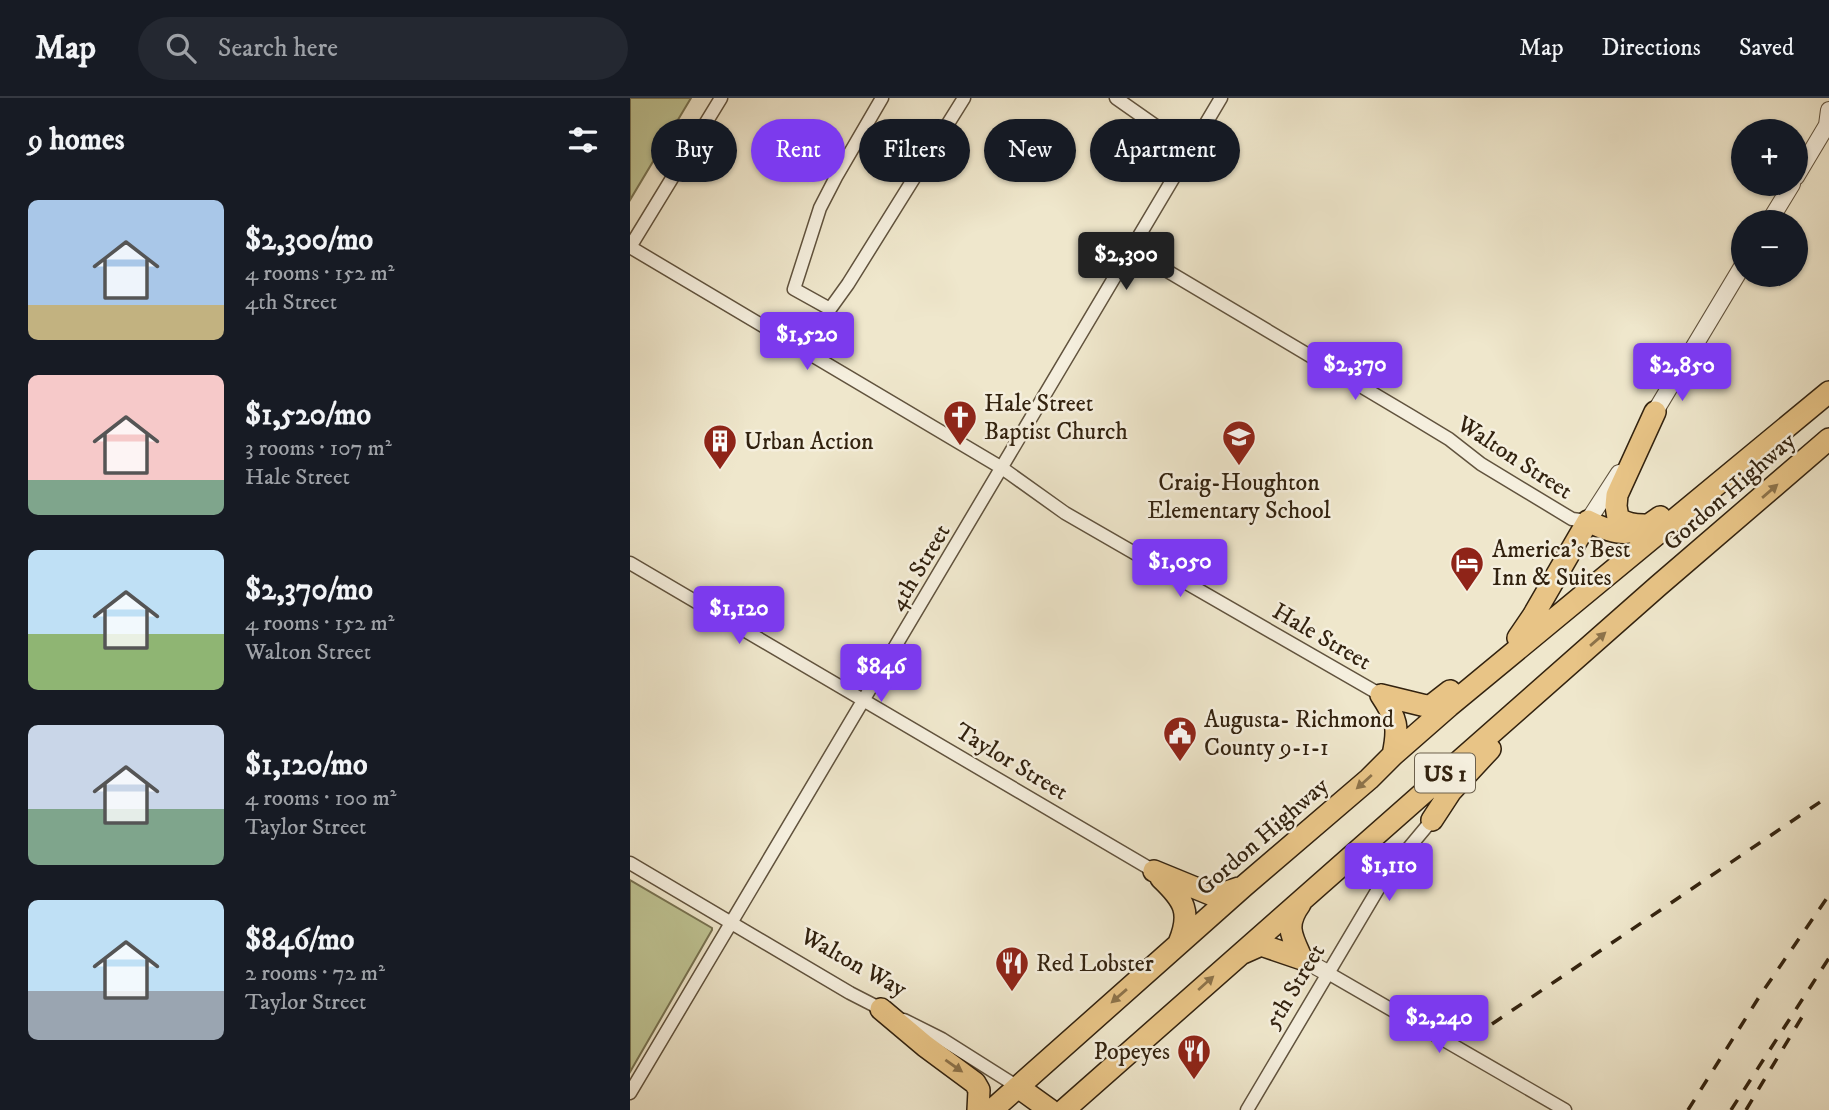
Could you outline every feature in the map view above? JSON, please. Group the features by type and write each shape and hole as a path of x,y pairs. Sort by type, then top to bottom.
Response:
{"main road":[{"path":"1502,661 1533,616 1588,521 1617,533 1626,533 1650,525 1829,377"},
{"name":"Gordon Highway","path":"992,1110 1179,943 1369,779 1392,755 1829,391"},
{"path":"1650,525 1624,522 1618,518 1616,506 1617,495 1655,412"},
{"name":"Gordon Highway","path":"1064,1110 1829,439"},
{"path":"1381,695 1411,704 1432,705 1496,653 1558,616"},
{"path":"1432,820 1451,791 1568,666"},
{"path":"1381,695 1397,723 1397,738 1392,755"},
{"path":"1154,871 1215,896 1225,895 1244,886"},
{"path":"1154,871 1178,894 1184,904 1184,930 1179,943"},
{"path":"1302,960 1290,927 1293,914 1306,896"},
{"path":"1235,958 1261,945 1302,960"},
{"path":"881,1009 975,1083 980,1101 978,1110"},
{"path":"1090,1110 1092,1091 1108,1070"},
{"name":"Walton Way","path":"1018,1087 1050,1110"}],"street":[{"path":"630,247 721,98"},
{"path":"882,98 820,208 794,289 830,309 964,98"},
{"path":"1116,98 1146,119"},
{"name":"4th Street","path":"1208,119 1221,98"},
{"path":"1808,156 1826,125 1829,110"},
{"name":"4th Street","path":"630,1093 1171,182"},
{"name":"Hale Street","path":"630,247 1002,468 1065,513 1381,695"},
{"name":"Walton Street","path":"1132,250 1434,429 1481,464 1572,519 1588,521"},
{"path":"1588,521 1731,285"},
{"name":"Taylor Street","path":"630,563 1154,871"},
{"name":"5th Street","path":"1247,1110 1387,874 1432,820"},
{"name":"Walton Way","path":"630,863 881,1009 942,1039 1018,1087"},
{"path":"1302,960 1565,1110"}],"green space":[{"path":"630,98 691,98 678,119 651,119 651,165 630,200"},
{"path":"630,880 712,930 630,1072"}],"railway":[{"path":"1492,1024 1829,796"},
{"path":"1688,1110 1761,994 1829,895"},
{"path":"1731,1110 1829,958"},
{"path":"1746,1110 1802,1017"}],"place":[{"name":"Hale Street Baptist Church","path":"960,447"},
{"name":"Craig-Houghton Elementary School","path":"1239,467"},
{"name":"Urban Action","path":"720,471"},
{"name":"America's Best Inn & Suites","path":"1467,593"},
{"name":"Augusta- Richmond County 9-1-1","path":"1180,763"},
{"name":"Red Lobster","path":"1012,993"},
{"name":"Popeyes","path":"1194,1081"}]}
